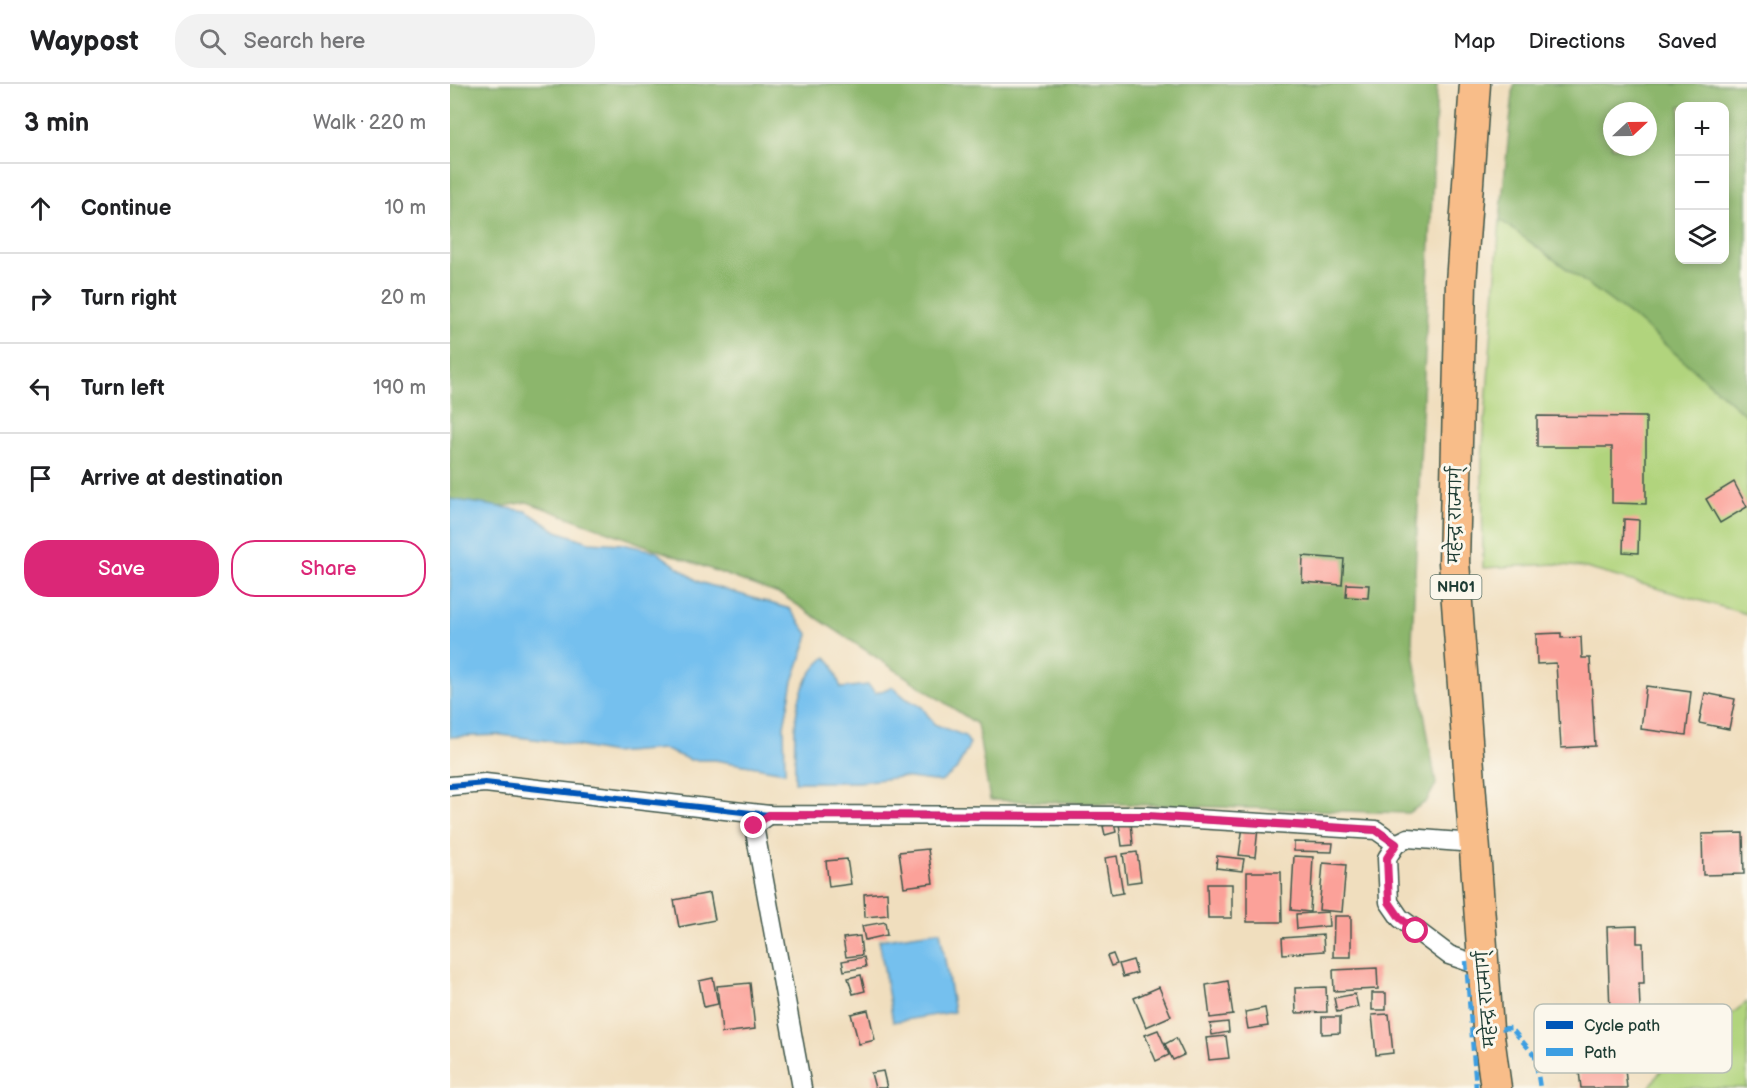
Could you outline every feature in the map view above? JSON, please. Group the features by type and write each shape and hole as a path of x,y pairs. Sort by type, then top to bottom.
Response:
{"highway":[{"name":"महेन्द्र राज्मार्ग्","path":"1476,84 1461,283 1454,562 1488,1029 1496,1088"}],"street":[{"path":"450,786 485,783 769,815 1146,816 1376,830 1396,844"},
{"path":"769,815 754,826 802,1088"},
{"path":"1474,843 1408,838 1396,844 1387,858 1389,902 1400,918 1449,955 1484,967"}],"green space":[{"path":"450,84 1437,84 1412,641 1436,784 1426,802 1408,813 990,800 977,724 784,596 527,502 450,516"},
{"path":"1514,84 1747,84 1747,416 1637,320 1500,220"},
{"path":"1500,220 1637,320 1747,416 1747,614 1586,568 1555,564 1483,568 1482,460"},
{"path":"1747,1002 1747,1088 1649,1088 1659,1073 1732,1073 1732,1014"}],"water":[{"path":"450,499 526,511 557,531 589,542 622,544 655,551 699,582 790,609 809,635 793,681 784,726 785,772 715,760 690,760 663,749 612,753 558,742 501,735 450,737"},
{"path":"826,657 832,664 841,688 868,685 876,693 892,687 922,707 934,724 965,736 970,744 956,770 941,782 901,777 859,782 795,782 795,731 799,698 814,669"},
{"path":"940,931 954,1012 893,1022 879,940"}],"building":[{"path":"1537,416 1646,417 1646,504 1612,503 1612,447 1537,447"},
{"path":"1734,482 1747,507 1720,523 1706,499"},
{"path":"1624,519 1639,520 1638,553 1623,552"},
{"path":"1303,556 1344,559 1342,585 1302,582"},
{"path":"1347,584 1369,585 1368,598 1346,597"},
{"path":"1561,633 1561,638 1581,637 1582,658 1590,658 1595,746 1561,748 1556,663 1537,664 1536,634"},
{"path":"1646,686 1691,692 1686,735 1641,729"},
{"path":"1705,693 1735,699 1729,729 1699,723"},
{"path":"1131,822 1133,845 1122,846 1119,823"},
{"path":"1114,823 1116,832 1105,835 1103,826"},
{"path":"1243,826 1258,828 1255,857 1239,855"},
{"path":"1743,833 1744,874 1703,875 1702,834"},
{"path":"1294,842 1333,843 1332,852 1294,851"},
{"path":"928,849 933,883 904,887 899,852"},
{"path":"1137,852 1141,881 1127,883 1123,854"},
{"path":"1117,856 1123,893 1111,895 1105,858"},
{"path":"1217,856 1244,859 1242,871 1216,868"},
{"path":"1294,856 1313,857 1310,912 1291,910"},
{"path":"847,859 851,884 829,887 826,861"},
{"path":"1323,863 1346,865 1342,912 1319,910"},
{"path":"1247,872 1281,872 1282,922 1247,922"},
{"path":"1207,884 1232,884 1232,918 1208,918"},
{"path":"887,892 888,915 865,917 864,894"},
{"path":"710,893 715,920 679,927 674,900"},
{"path":"1328,912 1329,926 1297,929 1296,914"},
{"path":"1334,916 1351,916 1351,957 1333,957"},
{"path":"885,922 887,935 865,940 862,926"},
{"path":"1637,926 1637,943 1643,943 1644,983 1639,983 1640,1004 1610,1004 1607,927"},
{"path":"1323,935 1324,951 1283,954 1282,938"},
{"path":"860,936 862,955 846,957 843,938"},
{"path":"1113,954 1117,964 1111,966 1107,956"},
{"path":"864,957 866,967 844,971 842,961"},
{"path":"1133,960 1137,973 1123,977 1119,964"},
{"path":"1377,968 1378,989 1334,991 1333,970"},
{"path":"861,975 865,991 853,994 848,978"},
{"path":"713,978 718,1004 704,1007 699,981"},
{"path":"1228,981 1233,1015 1210,1018 1206,985"},
{"path":"750,983 755,1029 722,1033 717,986"},
{"path":"1159,987 1171,1016 1146,1027 1134,998"},
{"path":"1326,987 1327,1012 1296,1013 1295,988"},
{"path":"1372,993 1386,993 1386,1010 1372,1010"},
{"path":"1355,994 1358,1007 1337,1012 1334,998"},
{"path":"1265,1008 1268,1026 1248,1029 1245,1012"},
{"path":"868,1010 875,1040 859,1044 851,1014"},
{"path":"1389,1014 1393,1053 1376,1055 1372,1015"},
{"path":"1322,1017 1340,1017 1340,1033 1322,1034"},
{"path":"1228,1022 1229,1032 1212,1035 1210,1024"},
{"path":"1158,1030 1169,1055 1156,1061 1145,1035"},
{"path":"1226,1036 1229,1058 1209,1060 1206,1038"},
{"path":"1176,1038 1184,1055 1173,1060 1165,1044"},
{"path":"883,1071 887,1088 875,1088 871,1073"},
{"path":"1579,1073 1625,1073 1627,1088 1581,1088"}],"marked path":[{"path":"1466,961 1476,1088"},
{"path":"1488,1029 1511,1028 1534,1055"},
{"path":"1538,1073 1540,1088"}],"cycle path":[{"path":"450,786 485,783 769,815 1146,816 1376,830 1396,844"}],"route":[{"path":"754,826 769,815 1053,815 1146,816 1376,830 1396,844 1387,858 1389,902 1400,918 1416,931"}]}
